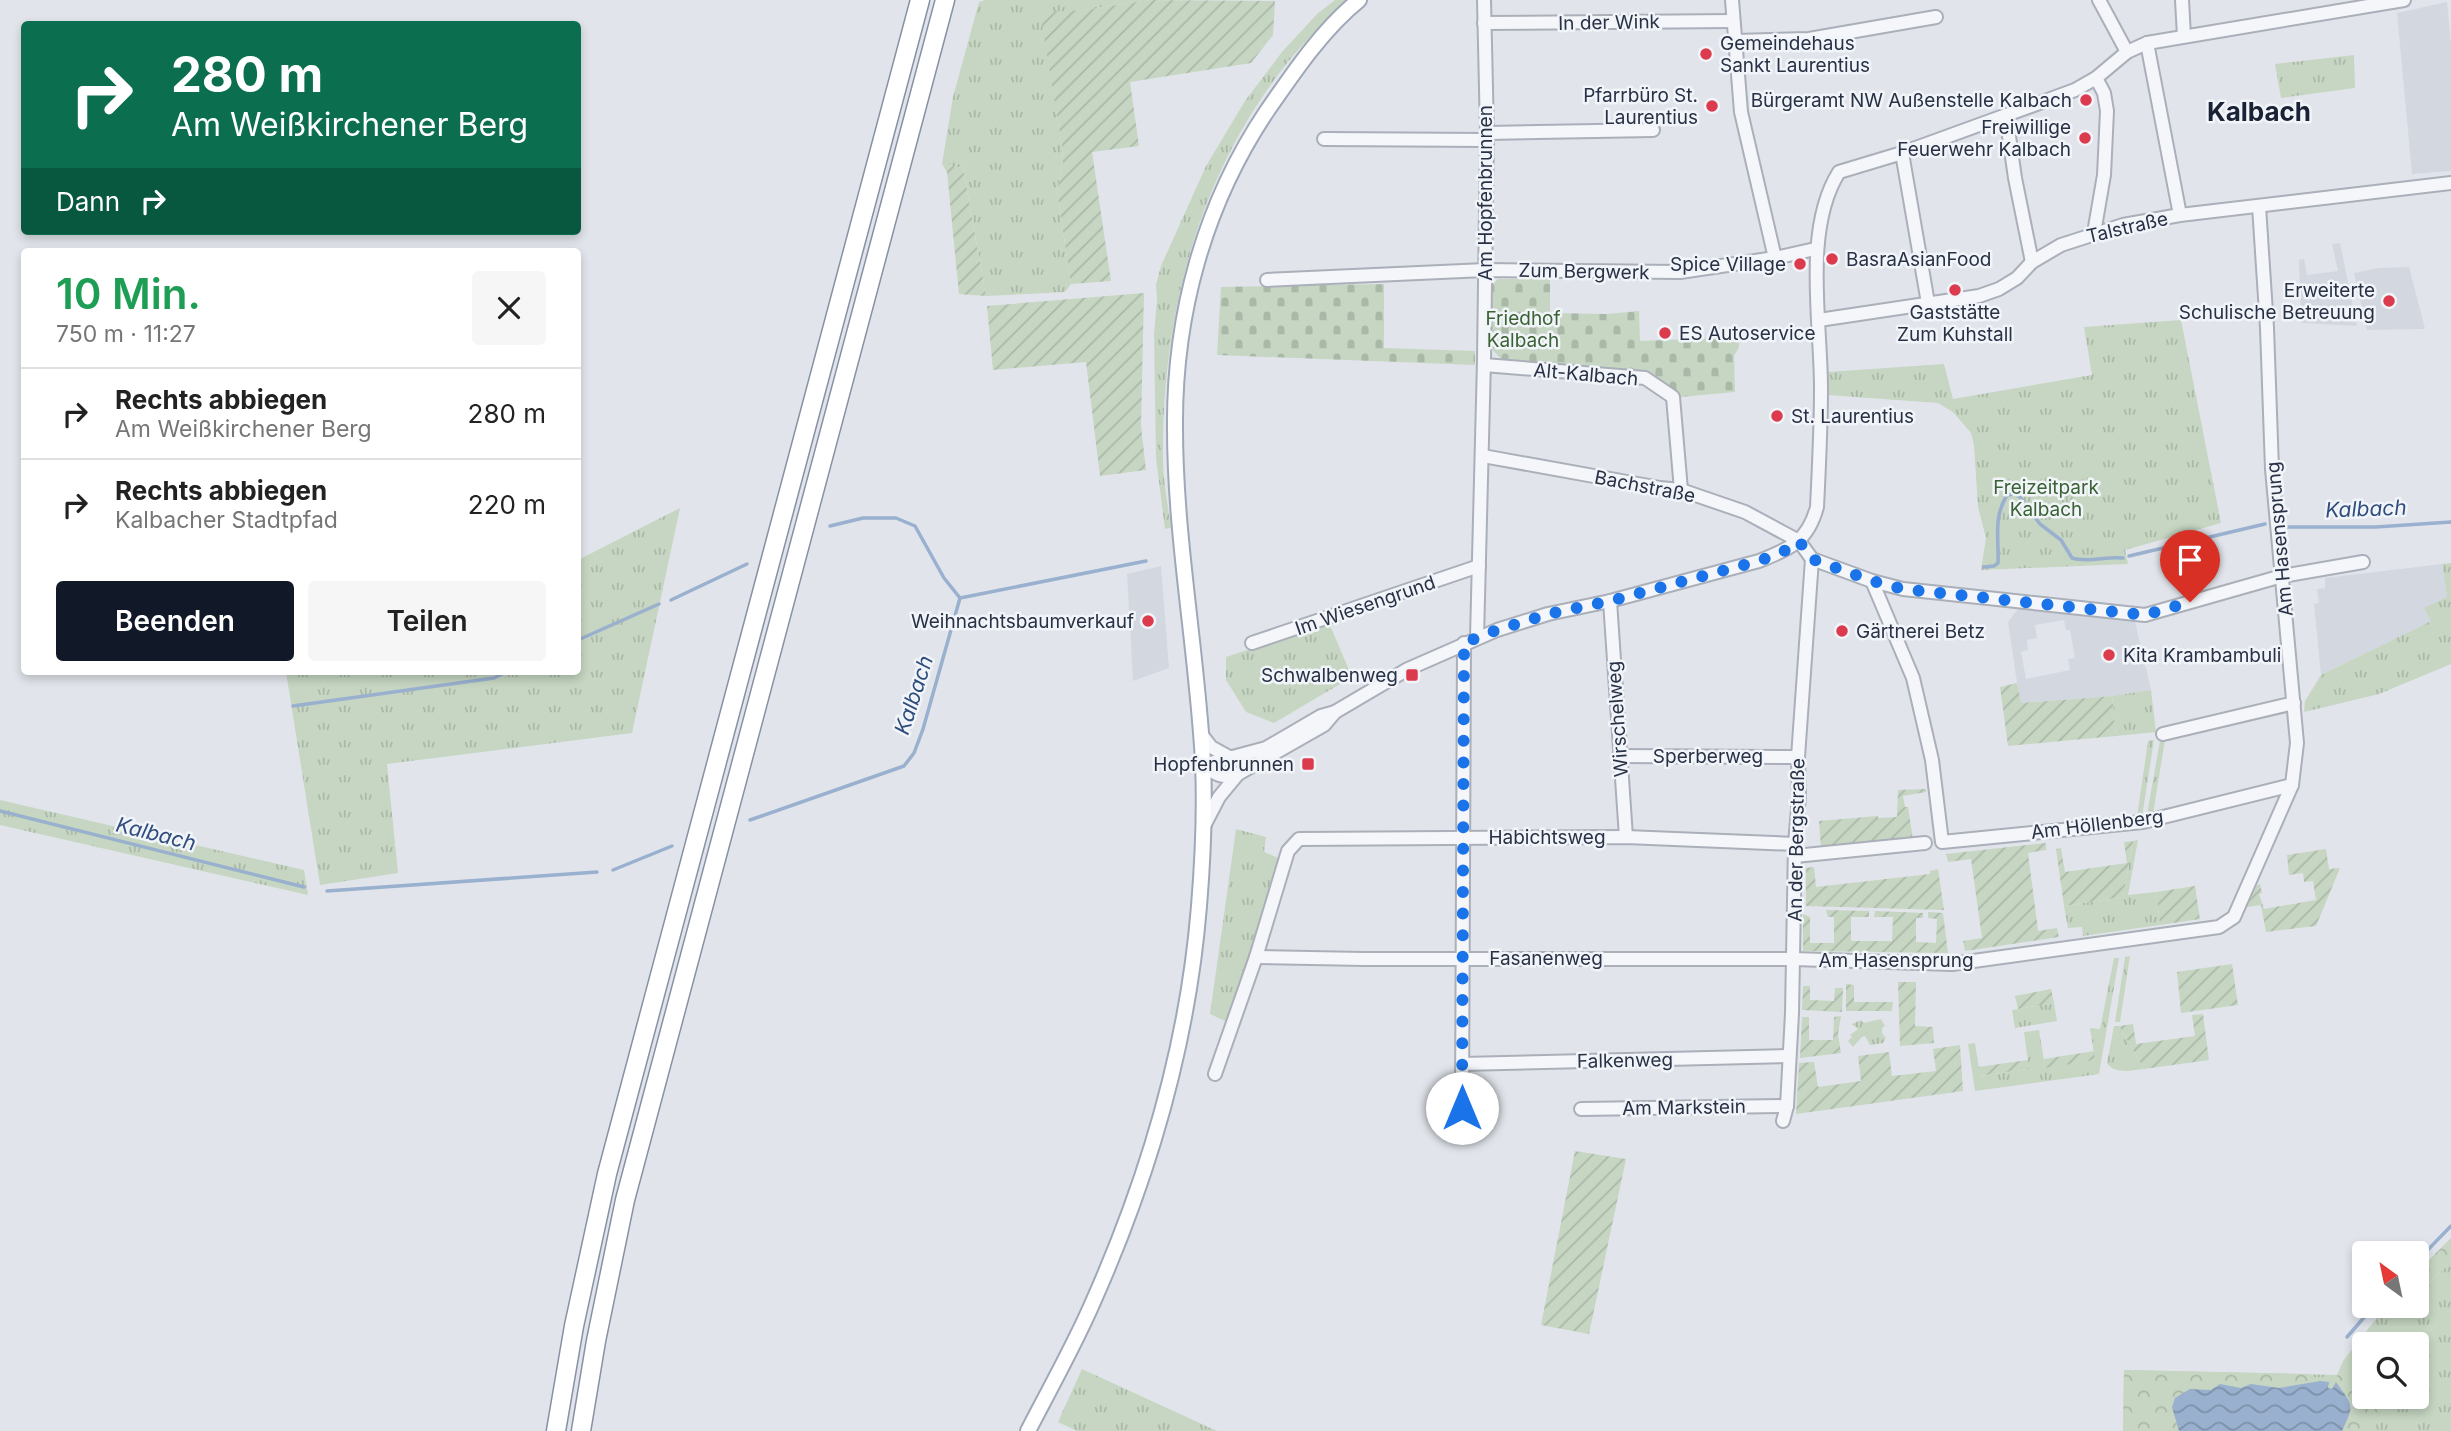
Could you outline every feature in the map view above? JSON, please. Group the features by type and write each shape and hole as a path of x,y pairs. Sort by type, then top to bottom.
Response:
{"highway":[{"path":"556,1431 574,1326 607,1174 920,0"},
{"path":"581,1431 596,1341 625,1200 945,0"}],"main road":[{"path":"1028,1431 1092,1306 1131,1211 1163,1113 1186,1010 1199,909 1203,827 1201,734 1182,539 1175,429 1180,338 1190,287 1204,237 1244,146 1297,66 1359,0"}],"street":[{"name":"Am Hopfenbrunnen","path":"1477,638 1484,365 1484,0"},
{"path":"1732,0 1741,112 1775,258"},
{"path":"2099,0 2127,52"},
{"path":"2182,0 2184,36"},
{"path":"1203,765 1266,748 1408,669 1477,638 1548,614 1610,601 1759,561 1783,552 1799,541 1812,525 1817,506 1821,388 1815,249 1831,184 1839,172 1902,153 2075,90 2096,78 2127,52 2147,43 2404,0"},
{"path":"1735,41 1809,39 1936,17"},
{"name":"In der Wink","path":"1484,23 1733,21"},
{"path":"2147,43 2180,215"},
{"path":"2094,233 2104,175 2107,111 2104,93 2096,78"},
{"path":"2006,115 2015,178 2032,262"},
{"path":"1324,139 1486,137 1653,130"},
{"path":"1902,153 1928,303"},
{"name":"Talstraße","path":"1819,320 1979,296 1999,289 2017,278 2032,262 2062,245 2123,225 2180,215 2451,183"},
{"name":"Am Hasensprung","path":"1793,959 1952,964 2218,927 2234,917 2291,785 2297,743 2272,469 2259,206"},
{"name":"Zum Bergwerk","path":"1267,280 1485,270 1680,272 1775,258 1815,249"},
{"name":"Alt-Kalbach","path":"1484,365 1645,378 1661,388 1673,397 1681,489"},
{"name":"Bachstraße","path":"1483,456 1660,488 1681,489 1745,512 1799,541"},
{"path":"1799,541 1812,559 1872,581 1903,589 2145,615 2282,576 2363,562"},
{"name":"An der Bergstraße","path":"1783,1121 1787,1106 1799,797 1798,757 1812,559"},
{"name":"Im Wiesengrund","path":"1252,643 1479,566"},
{"name":"Am Höllenberg","path":"1872,581 1913,678 1932,760 1942,842 2143,822 2291,785"},
{"name":"Wirschelweg","path":"1610,601 1626,837"},
{"path":"1462,1108 1464,643"},
{"path":"2163,734 2294,702"},
{"path":"1203,765 1218,776 1226,778 1238,774 1324,724 1335,712"},
{"path":"1201,734 1210,747 1231,758"},
{"name":"Sperberweg","path":"1619,756 1798,757"},
{"path":"1203,827 1219,797 1238,774"},
{"name":"Habichtsweg","path":"1256,957 1289,851 1299,839 1626,837 1795,850"},
{"path":"1795,850 1925,843"},
{"path":"1216,1074 1256,957"},
{"name":"Fasanenweg","path":"1256,957 1793,959"},
{"name":"Falkenweg","path":"1462,1064 1789,1056"},
{"name":"Am Markstein","path":"1581,1109 1787,1106"}],"shaded area":[{"path":"2447,2 2451,44 2451,171 2412,174 2397,13"},
{"path":"2340,243 2357,326 2301,323 2299,260 2304,259 2307,275 2338,271 2332,244"},
{"name":"Erweiterte Schulische Betreuung","path":"2409,267 2425,329 2367,330 2354,273 2379,268"},
{"path":"2442,564 2447,597 2431,621 2321,675 2314,604 2319,603 2317,589 2325,588 2325,578"},
{"name":"Weihnachtsbaumverkauf","path":"1161,566 1169,668 1133,681 1127,574"},
{"name":"Kita Krambambuli","path":"2020,606 2134,617 2151,690 2112,696 2020,703 2008,622","holes":["2064,620 2066,630 2070,630 2075,658 2068,659 2070,670 2026,679 2021,652 2028,650 2027,640 2037,638 2035,625"]}],"green space":[{"path":"1150,0 1041,13 1062,148 1063,162 1057,191 1071,284 1065,292 986,296 963,168 942,164 953,97 979,2"},
{"path":"1150,0 1275,1 1273,35 1251,63 1130,82 1139,146 1092,152 1111,281 1071,284 1057,191 1063,162 1062,147 1040,12 1083,10"},
{"path":"1335,0 1348,0 1302,46 1263,96 1230,151 1205,208 1186,269 1172,331 1165,395 1163,459 1171,528 1165,529 1156,458 1154,334 1156,285 1161,266 1206,166 1245,101 1282,52 1317,14"},
{"path":"2354,55 2355,88 2281,98 2275,64"},
{"path":"942,164 963,168 986,296 959,294 947,172"},
{"name":"Friedhof Kalbach","path":"1498,279 1550,279 1550,313 1606,314 1639,311 1640,341 1739,337 1739,347 1734,356 1735,392 1680,397 1647,374 1501,359 1491,348 1493,284"},
{"name":"Friedhof Kalbach","path":"1384,284 1384,348 1475,351 1475,365 1217,355 1221,287"},
{"path":"1144,293 1141,426 1146,470 1100,476 1086,362 993,370 987,306"},
{"name":"Freizeitpark Kalbach","path":"2181,320 2221,523 2125,550 2128,564 1981,570 1986,538 1978,507 1974,445 1971,433 1953,412 1938,403 1828,395 1828,372 1944,364 1953,399 2092,375 2084,327"},
{"path":"680,508 632,733 387,764 398,873 320,885 286,675 581,675 581,558"},
{"path":"2451,563 2451,664 2379,694 2304,712 2305,701 2321,675 2431,621 2424,608 2447,597 2442,564"},
{"path":"1329,623 1352,677 1274,723 1246,712 1226,680 1226,657"},
{"path":"2017,683 2021,703 2112,696 2116,736 2008,746 2000,687"},
{"path":"2151,690 2156,732 2116,736 2112,696"},
{"path":"2154,740 2142,817 2137,817 2148,741"},
{"path":"2165,740 2153,814 2147,814 2160,741"},
{"path":"1926,789 1926,792 1903,796 1905,807 1908,807 1913,839 1821,848 1819,821 1897,817 1898,790"},
{"path":"0,800 304,870 308,895 0,825"},
{"path":"1236,829 1266,837 1264,852 1281,859 1227,1022 1210,1014"},
{"path":"2138,840 2128,895 2156,892 2160,925 2083,936 2082,927 2068,928 2064,906 2123,897 2133,841"},
{"path":"2133,841 2123,897 2064,906 2056,849 2061,848 2065,872 2127,863 2124,842"},
{"path":"2046,843 2046,850 2028,853 2038,931 2057,928 2059,937 1965,951 1963,941 1982,938 1971,859 1948,862 1946,854"},
{"path":"2326,849 2329,869 2340,868 2316,926 2266,932 2261,905 2247,907 2257,885 2260,884 2262,893 2259,894 2264,909 2316,900 2313,881 2304,882 2303,873 2289,875 2287,855"},
{"path":"1814,867 1816,887 1930,874 1930,871 1938,869 1944,910 1806,906 1806,868"},
{"path":"2195,886 2200,919 2160,925 2156,892"},
{"path":"1826,910 1869,911 1869,917 1851,917 1851,941 1892,941 1893,917 1874,917 1875,911 1923,913 1923,918 1916,918 1916,942 1936,943 1937,919 1928,918 1928,912 1943,913 1948,953 1803,951 1803,914 1810,917 1810,943 1834,943 1834,917 1828,917"},
{"path":"2130,956 2120,1022 2115,1022 2125,957"},
{"path":"2114,958 2119,958 2099,1074 1975,1091 1968,1044 1975,1043 1980,1076 2029,1069 2024,1032 2039,1030 2045,1067 2095,1060 2090,1028 2100,1029"},
{"path":"2232,964 2238,1005 2181,1013 2177,972"},
{"path":"1898,982 1916,982 1915,1026 1933,1027 1934,1043 1900,1046"},
{"path":"1846,984 1854,985 1854,1002 1893,1002 1892,1011 1846,1011"},
{"path":"1803,986 1810,986 1810,1000 1834,1001 1835,988 1843,988 1842,1012 1802,1010"},
{"path":"2051,989 2054,1003 2018,1009 2015,996"},
{"path":"2054,1003 2057,1021 2015,1028 2012,1010"},
{"path":"2203,1014 2209,1060 2144,1069 2119,1026 2133,1024 2136,1044 2195,1036 2192,1015"},
{"path":"1841,1016 1838,1034 1841,1053 1800,1058 1802,1017 1809,1017 1809,1040 1833,1040 1834,1017"},
{"path":"1881,1019 1885,1026 1882,1033 1886,1038 1883,1043 1870,1045 1865,1036 1853,1047 1848,1041 1852,1037 1850,1035 1858,1029 1852,1024 1861,1020 1864,1023"},
{"path":"2114,1026 2119,1026 2144,1069 2119,1070 2107,1063"},
{"path":"1960,1045 1963,1091 1796,1114 1799,1063 1814,1062 1818,1087 1861,1081 1858,1056 1889,1052 1892,1076 1936,1071 1933,1049"},
{"path":"2094,1051 2095,1060 2045,1068 2044,1059"},
{"path":"2028,1060 2029,1069 1979,1076 1978,1067"},
{"path":"1575,1151 1626,1159 1589,1334 1541,1325"},
{"path":"2451,1238 2451,1262 2429,1283 2429,1260"},
{"path":"2451,1262 2451,1431 2123,1431 2124,1370 2337,1375 2352,1349 2352,1409 2429,1409 2429,1332 2366,1332 2377,1318 2429,1318 2429,1283"},
{"path":"1082,1369 1217,1431 1077,1431 1058,1422"},
{"path":"2124,1370 2309,1374 2309,1383 2279,1388 2251,1384 2241,1388 2220,1384 2211,1390 2190,1389 2174,1415 2179,1431 2123,1431"},
{"path":"2337,1375 2352,1378 2352,1409 2384,1409 2373,1416 2367,1431 2342,1431 2349,1399 2336,1382"}],"water":[{"path":"2329,1382 2328,1388 2332,1389 2336,1382 2349,1401 2349,1415 2342,1431 2179,1431 2172,1407 2175,1398 2190,1389 2211,1390 2220,1384 2241,1388 2251,1384 2279,1388"}],"waterway":[{"name":"Kalbach","path":"1984,567 1998,563 2000,512 2007,495 2014,494 2020,497 2040,524 2061,540 2072,558 2123,558"},
{"name":"Kalbach","path":"830,526 863,518 896,518 915,526 944,578 960,598"},
{"name":"Kalbach","path":"2282,527 2376,527 2451,522"},
{"name":"Kalbach","path":"2129,556 2265,524"},
{"name":"Kalbach","path":"750,820 904,766 914,753 923,729 960,598 1146,561"},
{"name":"Kalbach","path":"671,600 747,564"},
{"name":"Kalbach","path":"581,639 659,604"},
{"name":"Kalbach","path":"293,706 500,675"},
{"name":"Kalbach","path":"0,811 304,887"},
{"name":"Kalbach","path":"613,870 672,846"},
{"name":"Kalbach","path":"327,891 597,872"},
{"path":"2429,1249 2451,1226"},
{"path":"2347,1337 2364,1318"}],"place":[{"name":"Gemeindehaus Sankt Laurentius","path":"1706,54"},
{"name":"Bürgeramt NW Außenstelle Kalbach","path":"2086,100"},
{"name":"Pfarrbüro St. Laurentius","path":"1712,106"},
{"name":"Freiwillige Feuerwehr Kalbach","path":"2085,138"},
{"name":"BasraAsianFood","path":"1832,259"},
{"name":"Spice Village","path":"1800,264"},
{"name":"Gaststätte Zum Kuhstall","path":"1955,290"},
{"name":"Erweiterte Schulische Betreuung","path":"2389,301"},
{"name":"ES Autoservice","path":"1665,333"},
{"name":"St. Laurentius","path":"1777,416"},
{"name":"Weihnachtsbaumverkauf","path":"1148,621"},
{"name":"Gärtnerei Betz","path":"1842,631"},
{"name":"Kita Krambambuli","path":"2109,655"},
{"name":"Schwalbenweg","path":"1412,675"},
{"name":"Hopfenbrunnen","path":"1308,764"}],"district":[{"name":"Kalbach","path":"2259,112"}],"route":[{"path":"1462,1108 1464,643 1548,614 1610,601 1759,561 1783,552 1799,541 1812,559 1872,581 1903,589 2145,615 2190,602"}]}
